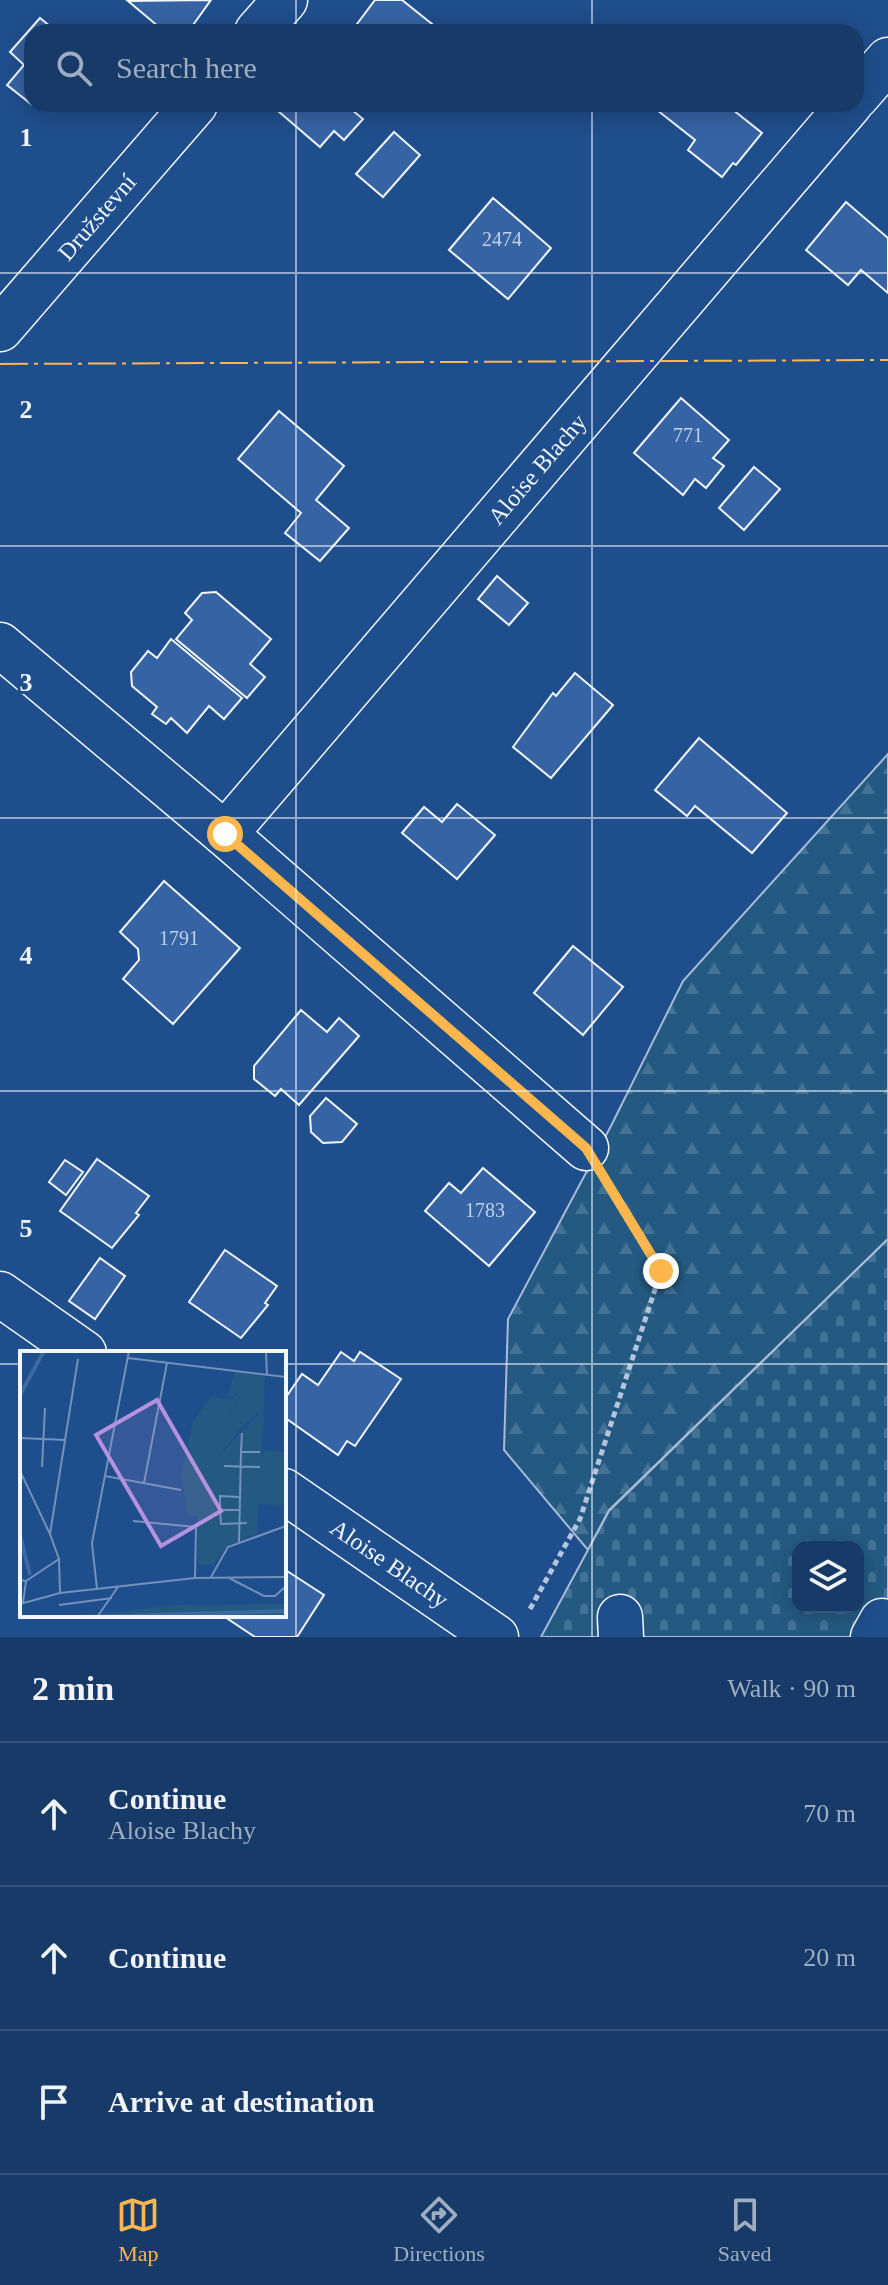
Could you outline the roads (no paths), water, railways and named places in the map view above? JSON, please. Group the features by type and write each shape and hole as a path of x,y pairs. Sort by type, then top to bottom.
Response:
{"street":[{"path":"264,24 285,0"},
{"path":"864,88 888,60"},
{"name":"Družstevní","path":"0,329 188,112"},
{"name":"Aloise Blachy","path":"225,834 843,112"},
{"path":"0,645 225,834 586,1148"},
{"path":"0,1294 81,1351"},
{"name":"Aloise Blachy","path":"286,1492 512,1624"}]}
